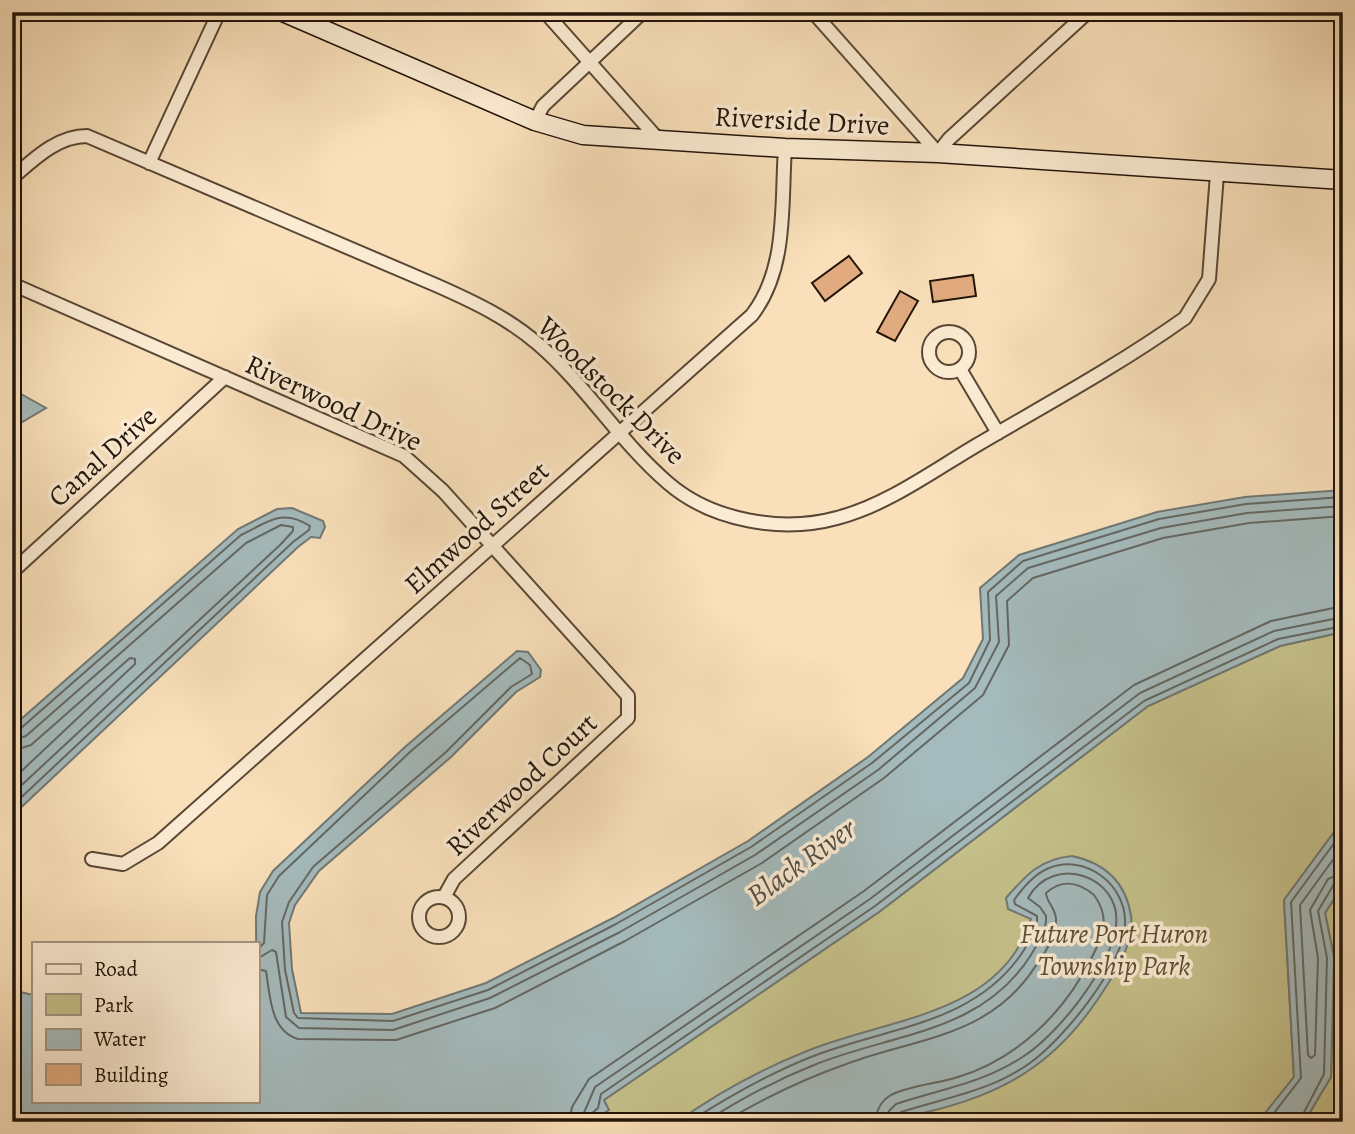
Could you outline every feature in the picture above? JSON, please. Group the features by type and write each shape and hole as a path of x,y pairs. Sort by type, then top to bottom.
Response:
{"street":[{"path":"149,163 219,12"},
{"name":"Riverside Drive","path":"283,12 535,121 583,135 785,148 938,153 1217,174 1343,180"},
{"path":"545,12 657,138"},
{"path":"535,121 543,106 588,60 643,12"},
{"path":"813,12 938,153 949,139 1083,14"},
{"name":"Woodstock Drive","path":"12,178 39,154 77,136 107,143 495,312 537,343 560,365 618,433 670,485 706,507 746,520 798,524 839,518 869,507 1168,331 1192,311 1209,279 1217,174"},
{"name":"Elmwood Street","path":"92,859 123,864 159,843 618,433 730,337 765,298 777,266 785,148"},
{"name":"Riverwood Drive","path":"12,284 404,456 443,491 628,696 630,707"},
{"path":"960,369 998,433"},
{"name":"Canal Drive","path":"12,572 225,377"},
{"name":"Riverwood Court","path":"444,897 454,880 614,733 628,718 630,707"}],"green space":[{"name":"Future Port Huron Township Park","path":"1343,632 1343,820 1284,900 1294,1077 1258,1122 564,1122 604,1100 879,912 1148,706 1280,646"},
{"path":"1343,885 1343,1122 1304,1122 1331,1077 1334,957 1325,913"}],"water":[{"path":"12,389 46,408 12,428"},
{"name":"Black River","path":"1343,490 1343,632 1280,646 1148,706 879,912 604,1100 609,1110 595,1119 596,1122 12,1122 12,990 32,995 32,1102 259,1102 259,942 256,942 256,916 260,892 273,871 405,747 517,651 528,652 541,670 540,677 516,692 451,757 319,871 295,905 289,923 292,969 301,1013 392,1014 486,983 613,918 748,841 868,757 963,678 983,639 980,588 1019,555 1157,512 1245,497"},
{"path":"292,508 323,521 325,527 320,538 311,537 298,547 12,816 12,727 238,529 277,509"},
{"path":"1343,820 1343,885 1325,913 1334,957 1331,1077 1304,1122 1258,1122 1294,1077 1284,900"},
{"path":"1072,856 1104,869 1119,884 1131,916 1130,937 1116,970 1082,1021 1046,1058 1026,1072 1005,1085 958,1104 895,1121 810,1124 677,1122 724,1092 790,1058 938,1009 968,995 995,976 1016,951 1031,919 1008,909 1006,898 1020,882 1042,865"}],"building":[{"path":"849,256 862,273 825,301 812,283"},
{"path":"973,275 976,296 933,302 930,281"},
{"path":"900,291 918,301 895,341 877,332"}]}
